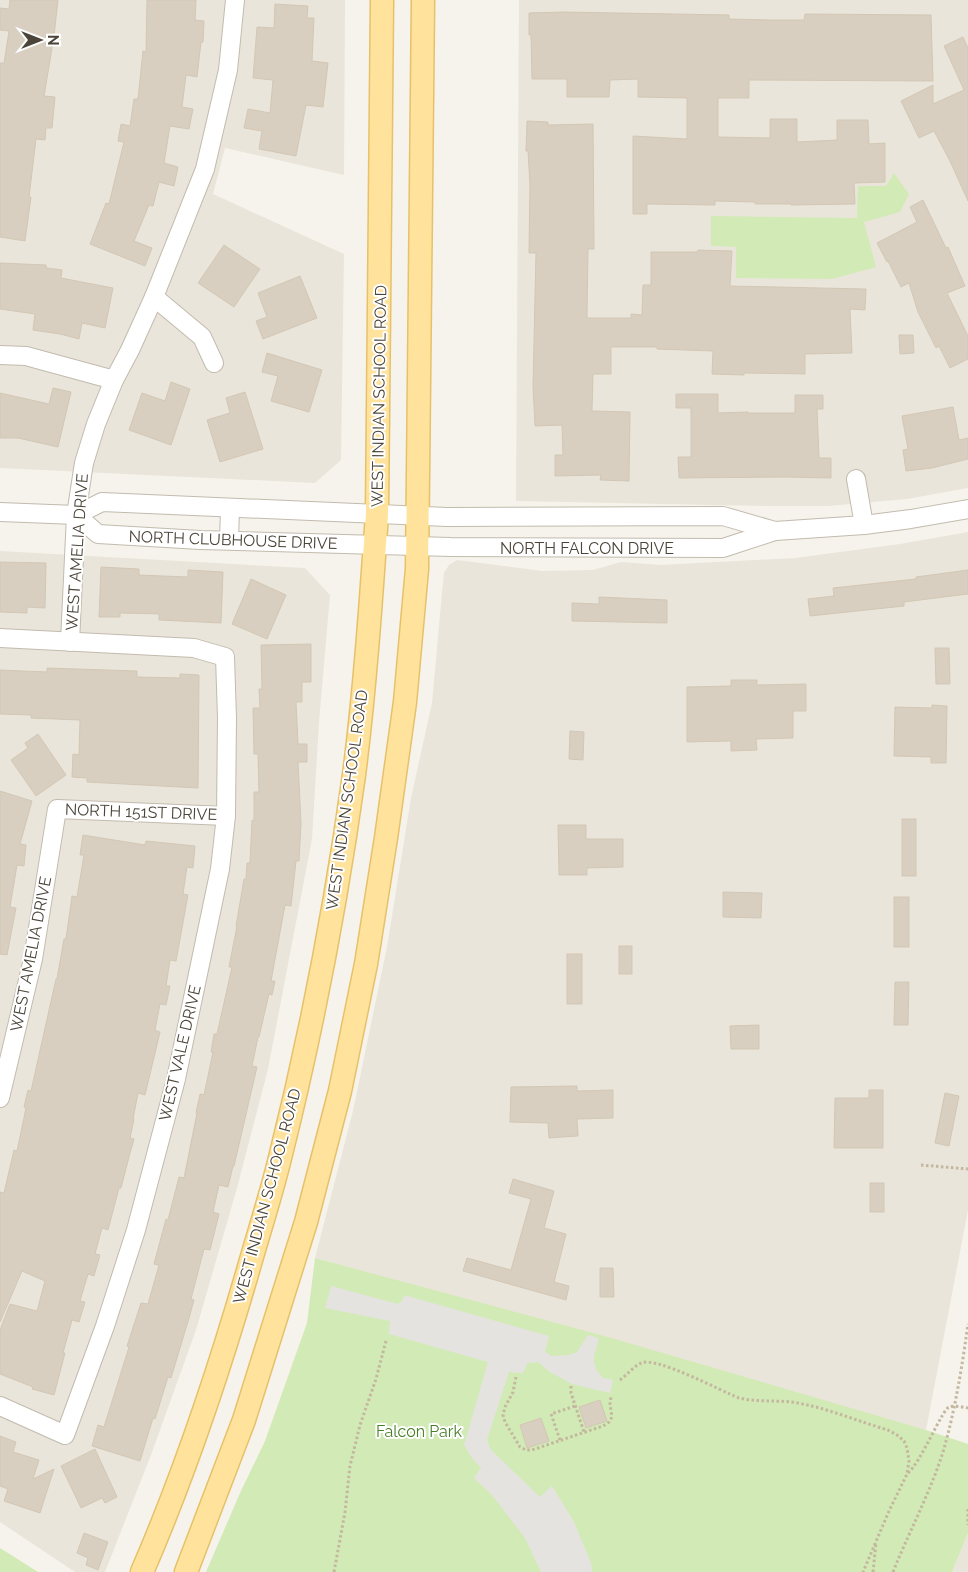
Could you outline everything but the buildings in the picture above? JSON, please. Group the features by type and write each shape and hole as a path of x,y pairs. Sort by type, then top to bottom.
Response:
{"main road":[{"name":"WEST INDIAN SCHOOL ROAD","path":"186,1572 244,1420 267,1351 306,1222 340,1091 366,964 405,702 417,569 396,545 398,515 382,0"},
{"name":"WEST INDIAN SCHOOL ROAD","path":"142,1572 192,1444 220,1364 278,1166 303,1063 337,880 354,774 396,545 423,0"}],"street":[{"name":"WEST AMELIA DRIVE","path":"70,642 76,515 84,463 96,424 114,380 154,297 205,170 228,70 235,0"},
{"path":"154,297 202,337 214,363"},
{"path":"0,355 26,356 114,380"},
{"path":"856,479 864,525"},
{"name":"NORTH CLUBHOUSE DRIVE","path":"0,512 76,515 102,502 398,515"},
{"name":"NORTH FALCON DRIVE","path":"396,545 461,548 723,548 775,531 864,525 911,519 968,508"},
{"path":"229,540 230,509"},
{"name":"NORTH CLUBHOUSE DRIVE","path":"76,515 98,534 396,545"},
{"name":"NORTH FALCON DRIVE","path":"398,515 723,516 775,531"},
{"path":"0,638 70,642"},
{"name":"WEST VALE DRIVE","path":"0,1406 65,1436 105,1326 136,1230 176,1079 220,869 226,816 227,718 224,657 194,648 70,642"},
{"name":"WEST AMELIA DRIVE","path":"0,1098 33,959 57,809"},
{"name":"NORTH 151ST DRIVE","path":"57,809 226,816"}],"path":[{"path":"921,1165 968,1169"},
{"path":"893,1572 932,1482 943,1451 954,1406 968,1324"},
{"path":"334,1572 345,1512 350,1466 360,1425 376,1379 386,1341"},
{"path":"620,1380 642,1362 652,1362 666,1366 739,1398 803,1404 888,1430 897,1435 904,1441 907,1448 907,1474 863,1572"},
{"path":"516,1377 513,1392 505,1407 504,1415 505,1422 520,1447 526,1450 532,1450 603,1426 612,1417 611,1397"},
{"path":"571,1386 571,1393 584,1432"},
{"path":"560,1440 551,1414 575,1406"},
{"path":"907,1474 914,1468 935,1431 943,1412 948,1407 954,1406 968,1408"},
{"path":"968,1509 968,1525"},
{"path":"873,1572 876,1541"}],"shaded area":[{"path":"0,0 345,0 344,175 225,148 213,194 344,254 341,460 315,483 0,468"},
{"path":"519,0 968,0 968,488 907,499 828,506 516,501"},
{"path":"968,532 968,1210 926,1430 315,1258 353,1111 387,947 411,798 432,703 444,573 449,565 457,560 542,571 593,570 621,562 661,565 795,558 900,544"},
{"path":"0,551 305,568 330,595 319,722 312,839 268,1069 237,1188 196,1330 151,1455 105,1572 75,1572 0,1522"},
{"path":"331,1286 398,1304 402,1301 404,1295 549,1336 545,1352 552,1356 569,1355 577,1352 588,1335 599,1338 594,1363 603,1378 613,1380 610,1393 572,1384 550,1372 538,1362 528,1363 523,1373 509,1372 487,1440 491,1450 540,1497 552,1486 574,1522 591,1563 592,1572 541,1572 525,1538 492,1495 474,1478 481,1468 464,1445 488,1362 389,1334 390,1321 325,1308"},
{"path":"968,1533 968,1572 952,1572"}],"green space":[{"path":"894,173 909,194 900,212 864,222 876,267 832,279 736,278 736,247 711,246 711,216 857,218 858,186 886,186"},
{"name":"Falcon Park","path":"315,1258 608,1337 968,1444 968,1533 952,1572 206,1572 265,1441 307,1323"},
{"path":"0,1548 38,1572 0,1572"}]}
